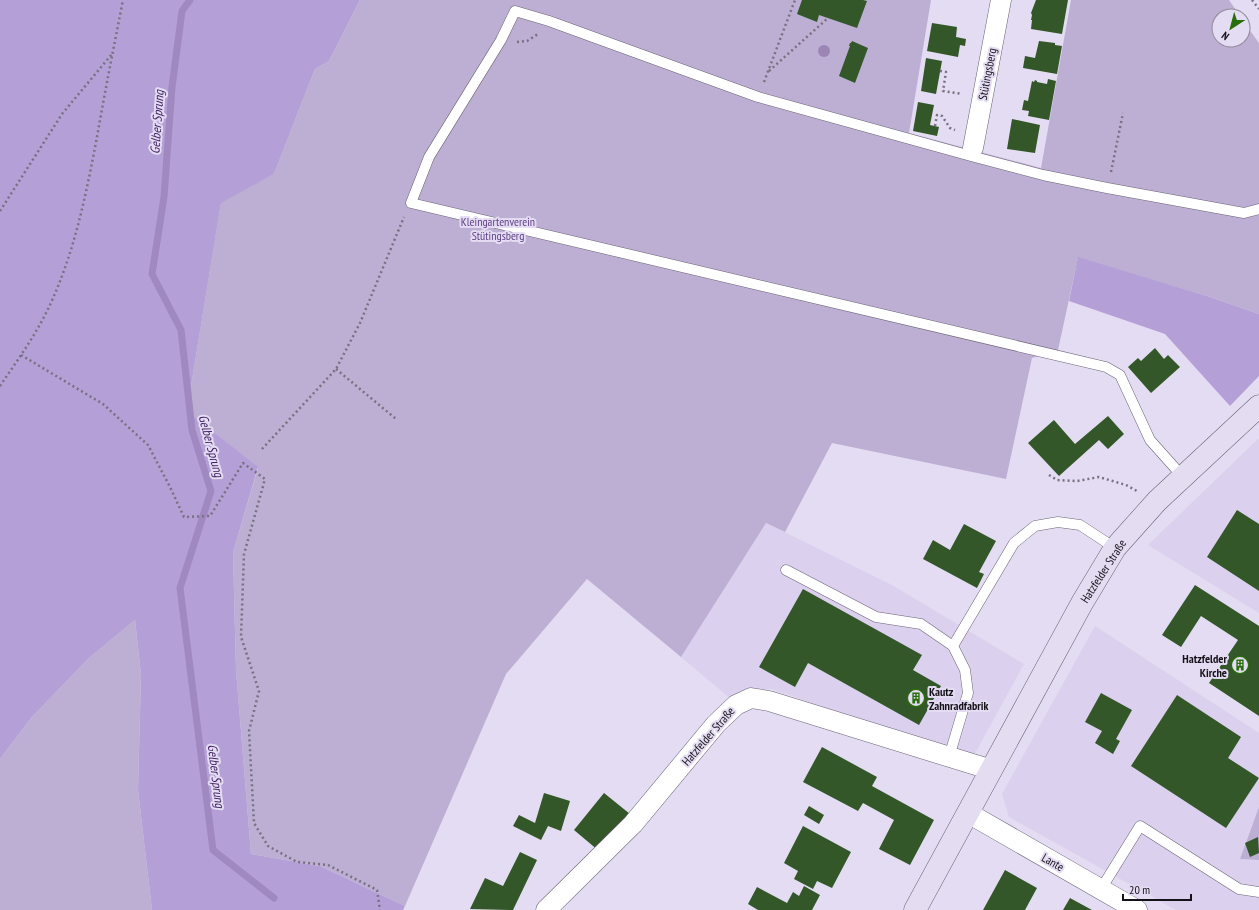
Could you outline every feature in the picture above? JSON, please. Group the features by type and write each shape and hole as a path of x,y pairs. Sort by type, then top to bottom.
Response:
{"main road":[{"name":"Hatzfelder Straße","path":"915,910 1082,603 1115,548 1157,501 1259,406"}],"street":[{"name":"Stütingsberg","path":"974,141 1001,0"},
{"name":"Hatzfelder Straße","path":"546,910 633,824 716,724 736,704 751,698 769,700 992,770"},
{"name":"Lante","path":"968,813 1137,910"}],"lane":[{"path":"1183,476 1150,440 1120,375 1106,367 411,203 429,157 501,40 515,11 546,20 758,97 978,158 1043,175 1244,213 1259,209"},
{"path":"953,646 1014,543 1035,526 1058,522 1080,524 1115,548"},
{"path":"786,570 876,616 921,624 953,646 964,670 968,693 949,757"},
{"path":"1101,889 1140,826 1239,889 1259,892"}],"path":[{"path":"0,386 21,355 48,309 72,249 87,188 123,0"},
{"path":"758,97 795,0"},
{"path":"1252,0 1259,9"},
{"path":"768,72 828,18"},
{"path":"501,40 512,43 527,41 539,34 546,20"},
{"path":"0,211 62,114 113,54"},
{"path":"940,71 946,72 943,91 962,94"},
{"path":"1107,188 1123,113"},
{"path":"935,126 937,115 942,116 950,128 974,141"},
{"path":"262,449 336,369 360,323 399,227 411,203"},
{"path":"21,355 103,404 148,445 184,517 210,516 243,464 265,479 244,554 241,629 241,637 259,691 249,731 254,822 268,846 297,862 328,865 377,890 380,910"},
{"path":"336,369 396,419"},
{"path":"1049,475 1057,480 1077,481 1099,477 1126,485 1157,501"}],"shaded area":[{"path":"0,0 360,0 329,61 315,69 274,174 221,203 187,411 258,467 233,553 236,670 251,854 320,866 405,906 403,910 152,910 138,790 141,675 135,620 89,658 31,718 0,759"},
{"path":"1078,257 1207,296 1259,314 1259,376 1230,406 1165,334 1069,301"},
{"path":"1259,438 1259,613 1148,545"},
{"path":"766,523 892,585 1024,664 973,757 849,719 793,696 771,689 742,691 730,698 681,657"},
{"path":"1095,626 1259,733 1259,807 1240,859 1259,860 1259,910 1176,910 1009,817 1002,794"}],"green space":[{"name":"Kleingartenverein Stütingsberg","path":"360,0 931,0 909,133 1041,168 1071,0 1229,0 1234,8 1211,8 1211,48 1251,48 1251,32 1259,43 1259,314 1207,296 1078,258 1058,350 1032,358 1006,479 832,443 785,532 766,523 681,657 587,579 506,674 405,906 320,866 251,854 236,670 233,553 258,468 187,411 221,202 274,174 315,69 329,61"},
{"path":"135,620 141,675 138,790 152,910 0,910 0,759 31,718 89,658"},
{"path":"1259,807 1259,860 1240,859"}],"building":[{"path":"802,0 867,1 857,28 819,15 817,22 797,14"},
{"path":"1036,0 1068,0 1062,34 1031,29 1031,13"},
{"path":"932,23 957,27 956,37 966,39 965,46 960,45 958,57 927,51"},
{"path":"852,41 868,48 855,83 839,76"},
{"path":"1039,41 1055,43 1055,45 1062,46 1057,74 1023,68 1025,56 1035,58"},
{"path":"926,58 942,61 936,94 921,91"},
{"path":"1048,79 1056,81 1049,120 1028,116 1029,111 1022,110 1024,100 1028,101 1032,81 1034,82 1035,80 1037,82 1047,84"},
{"path":"918,102 934,105 930,125 939,127 937,136 913,131"},
{"path":"1012,119 1040,125 1035,153 1007,149"},
{"path":"1155,348 1164,359 1168,355 1180,367 1151,393 1128,367 1138,358 1141,361"},
{"path":"1108,416 1124,434 1108,449 1099,440 1059,476 1028,443 1054,420 1075,444"},
{"path":"1237,510 1259,524 1259,591 1207,557"},
{"path":"964,524 996,541 979,572 984,574 977,588 923,559 933,540 950,550"},
{"name":"Hatzfelder Kirche","path":"1195,585 1259,626 1259,716 1209,683 1238,640 1201,616 1181,647 1162,635"},
{"path":"803,589 922,655 913,670 941,686 919,725 808,663 795,687 759,667"},
{"path":"1101,693 1132,710 1116,739 1120,741 1113,754 1095,743 1102,731 1085,722"},
{"path":"1177,695 1241,737 1228,758 1259,778 1226,828 1131,766"},
{"path":"822,747 877,777 872,786 934,820 910,865 879,849 894,820 863,803 858,811 803,782"},
{"path":"544,793 570,801 561,831 548,826 541,840 513,826 519,815 535,823"},
{"path":"604,793 630,814 599,851 574,830"},
{"path":"809,806 824,815 819,824 804,815"},
{"path":"803,826 851,852 832,888 817,881 813,889 794,879 798,871 784,863"},
{"path":"1258,837 1259,853 1250,857 1245,843"},
{"path":"520,852 537,860 513,910 470,909 485,878 503,886"},
{"path":"1005,870 1037,888 1025,910 983,910"},
{"path":"804,886 820,895 812,910 758,910 748,904 757,887 787,903 793,892 799,896"},
{"path":"1070,898 1092,910 1063,910"}],"waterway":[{"name":"Gelber Sprung","path":"190,0 182,11 172,87 164,197 152,274 181,330 192,430 211,491 180,588 213,850 274,898"}],"place":[{"name":"Hatzfelder Kirche","path":"1240,665"},
{"name":"Kautz Zahnradfabrik","path":"916,698"}]}
